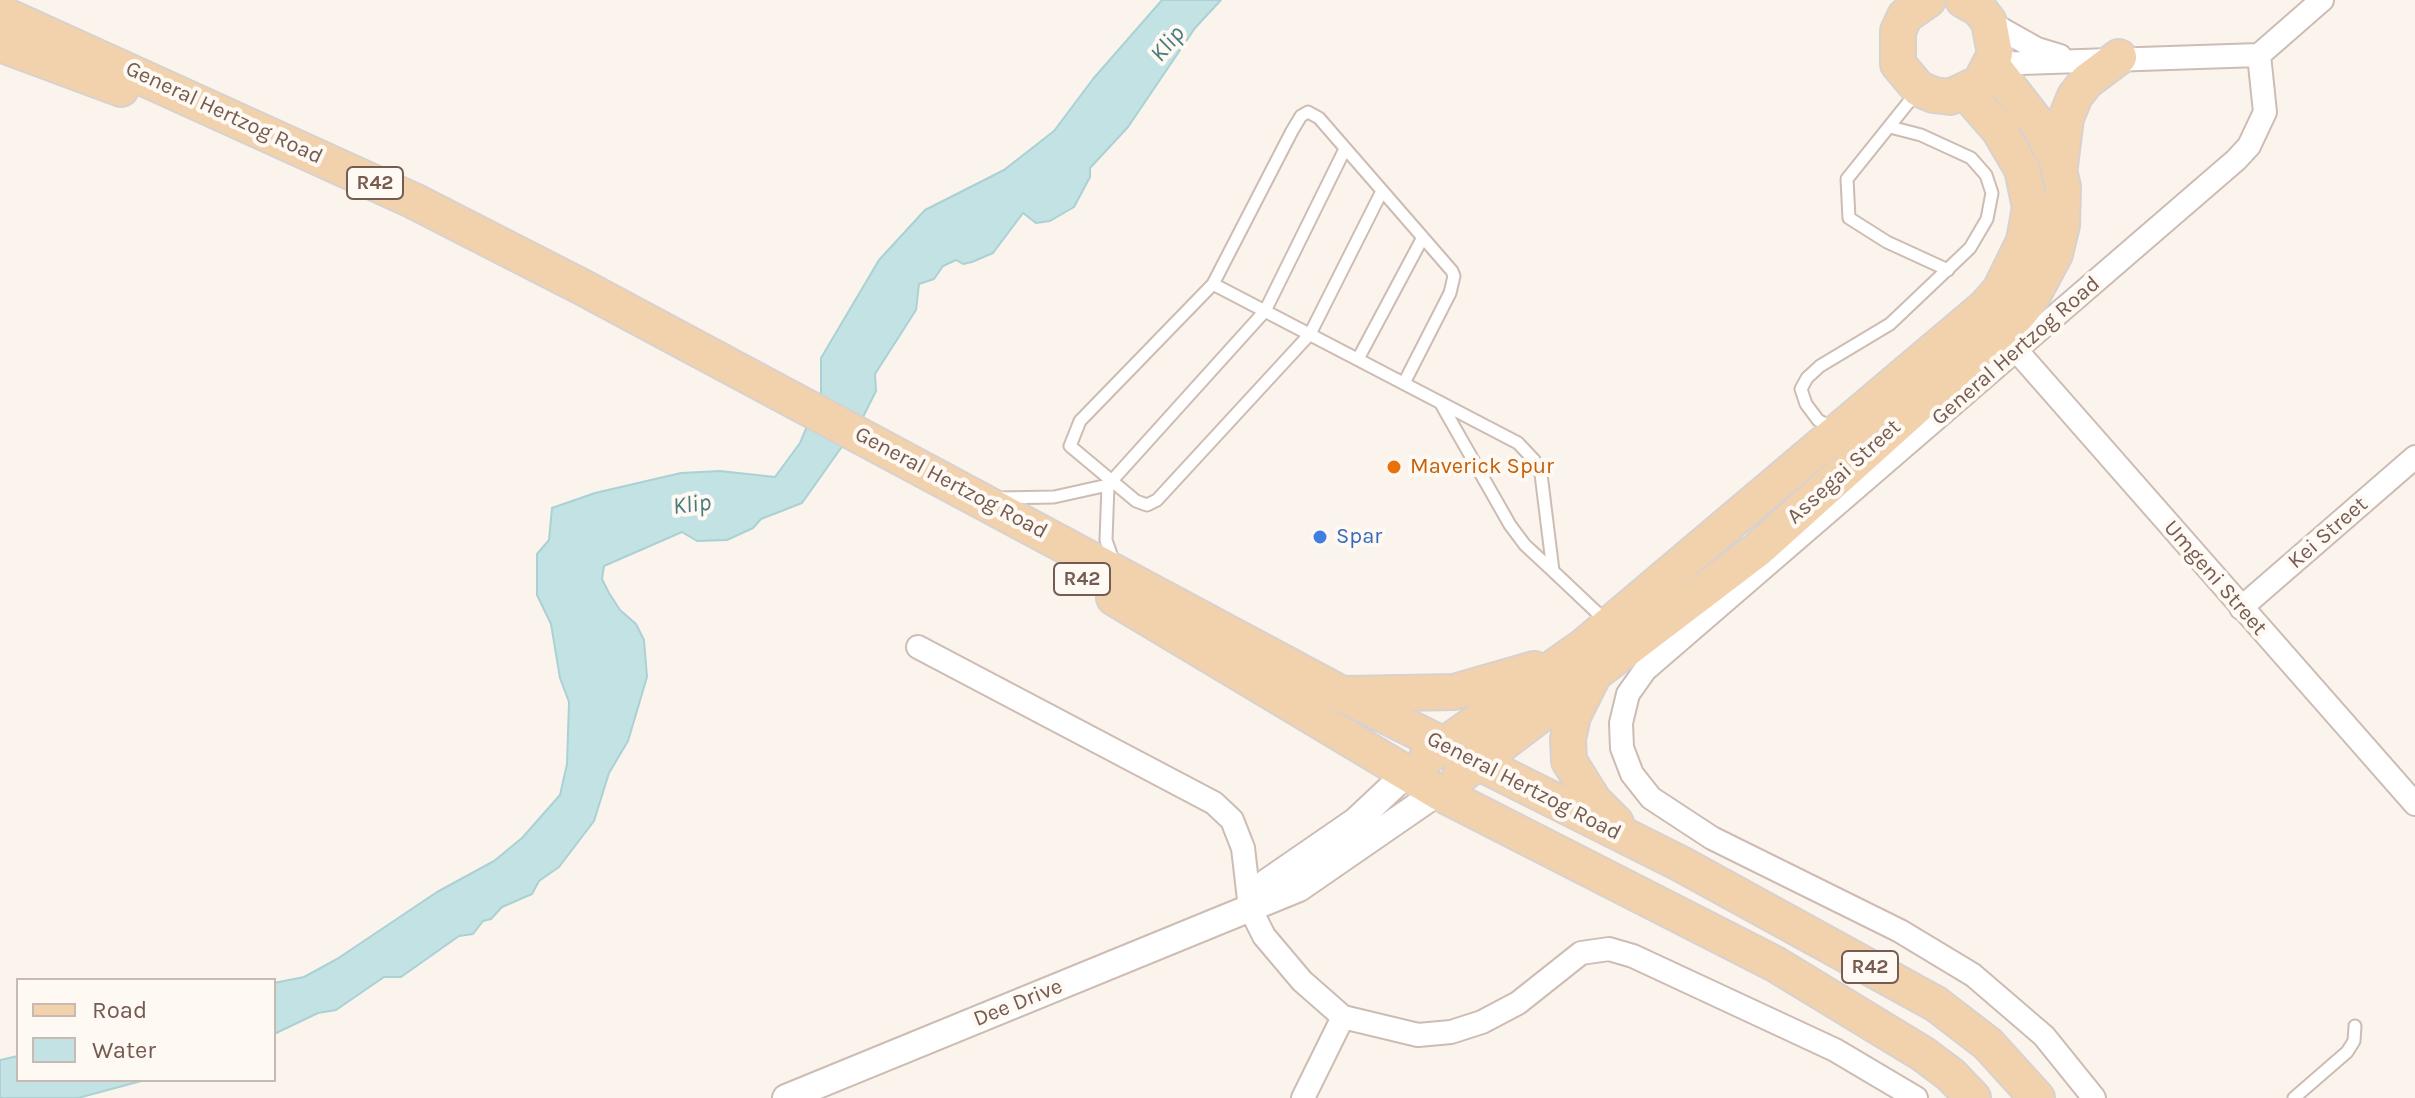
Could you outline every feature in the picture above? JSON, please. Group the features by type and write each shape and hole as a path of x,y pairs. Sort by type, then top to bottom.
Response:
{"main road":[{"path":"1884,0 1898,31 1898,64 1919,89 1950,97 1980,83 1992,64 1995,38 1989,22 1979,9 1963,0"},
{"path":"1898,31 1905,16 1928,0"},
{"name":"General Hertzog Road","path":"0,13 414,201 903,468 1406,774 1775,964 1915,1049 1951,1075 1973,1098"},
{"name":"General Hertzog Road","path":"0,44 213,128 737,378"},
{"path":"2060,173 2063,130 2075,96 2087,81 2119,57"},
{"name":"Assegai Street","path":"1860,434 2018,315 2046,277 2062,225 2060,173 2040,127 1992,64"},
{"name":"Assegai Street","path":"1438,792 1476,764 1580,666 1625,631 1757,550 1860,434 1985,307 2013,268 2024,241 2030,207 2022,169 1999,130 1966,92"},
{"name":"General Hertzog Road","path":"903,468 981,500 1476,764 1655,852 1936,1004 1988,1044 2037,1098"},
{"path":"1342,694 1454,692 1580,666 1568,739 1569,761 1594,801 1612,820 1655,852"},
{"name":"Assegai Street","path":"1406,774 1441,745 1580,666"}],"street":[{"path":"1992,64 2119,57 2259,55 2322,0"},
{"path":"1989,22 2037,49 2080,61"},
{"name":"General Hertzog Road","path":"2094,1098 2044,1036 1973,975 1900,931 1712,838 1651,798 1632,774 1622,748 1621,723 1628,694 1645,670 2017,351 2249,146 2265,112 2259,55"},
{"name":"Umgeni Street","path":"2017,351 2415,804"},
{"name":"Kei Street","path":"2241,608 2415,457"},
{"path":"918,647 1214,803 1232,820 1243,848 1250,908 1264,936 1302,981 1343,1017 1418,1035 1451,1032 1482,1022 1518,1003 1581,953 1609,949 1633,956 1835,1050 1916,1098"},
{"name":"Dee Drive","path":"1250,908 1266,883 1356,821 1406,774"},
{"name":"Dee Drive","path":"786,1098 1299,888 1438,792"},
{"path":"1303,1098 1343,1017"}],"lane":[{"path":"1919,89 1847,179 1849,218 1887,242 1948,270"},
{"path":"1382,191 1310,334 1157,500 1142,505 1110,483 1070,446 1074,431 1213,284 1301,116 1308,112 1316,115 1452,271 1455,281 1404,383"},
{"path":"1860,434 1818,420 1806,404 1801,389 1807,378 1820,366 1890,324 1970,248 1987,219 1992,193 1986,175 1971,158 1953,147 1890,127"},
{"path":"981,500 1054,497 1110,483 1265,311 1345,149"},
{"path":"1358,359 1422,239"},
{"path":"1213,284 1518,443 1534,460 1541,474 1553,571"},
{"path":"1440,401 1510,525 1525,545 1586,606 1625,631"},
{"path":"1110,483 1106,540 1122,576"},
{"path":"2294,1098 2347,1052 2354,1041 2355,1026"}],"water":[{"name":"Klip","path":"1162,0 1221,0 1195,28 1128,127 1090,168 1090,177 1074,207 1050,221 1036,223 1023,213 993,253 963,264 956,260 943,266 934,279 919,284 916,310 875,374 876,391 863,417 802,503 761,519 753,528 727,540 697,541 682,532 604,566 602,579 609,593 620,610 636,624 644,640 647,677 628,741 609,773 594,821 559,867 539,881 532,894 502,907 491,919 483,921 473,934 459,936 401,977 384,977 336,1010 318,1013 276,1033 276,983 304,977 337,959 437,892 494,861 522,838 560,795 567,764 569,702 560,678 551,624 537,595 537,554 549,540 552,508 595,493 681,473 720,471 775,477 800,443 821,393 821,358 879,260 925,210 1004,170 1054,131 1093,79"},
{"path":"16,1056 16,1082 138,1082 78,1098 0,1098 0,1060"}],"place":[{"name":"Maverick Spur","path":"1394,467"},
{"name":"Spar","path":"1320,537"}]}
